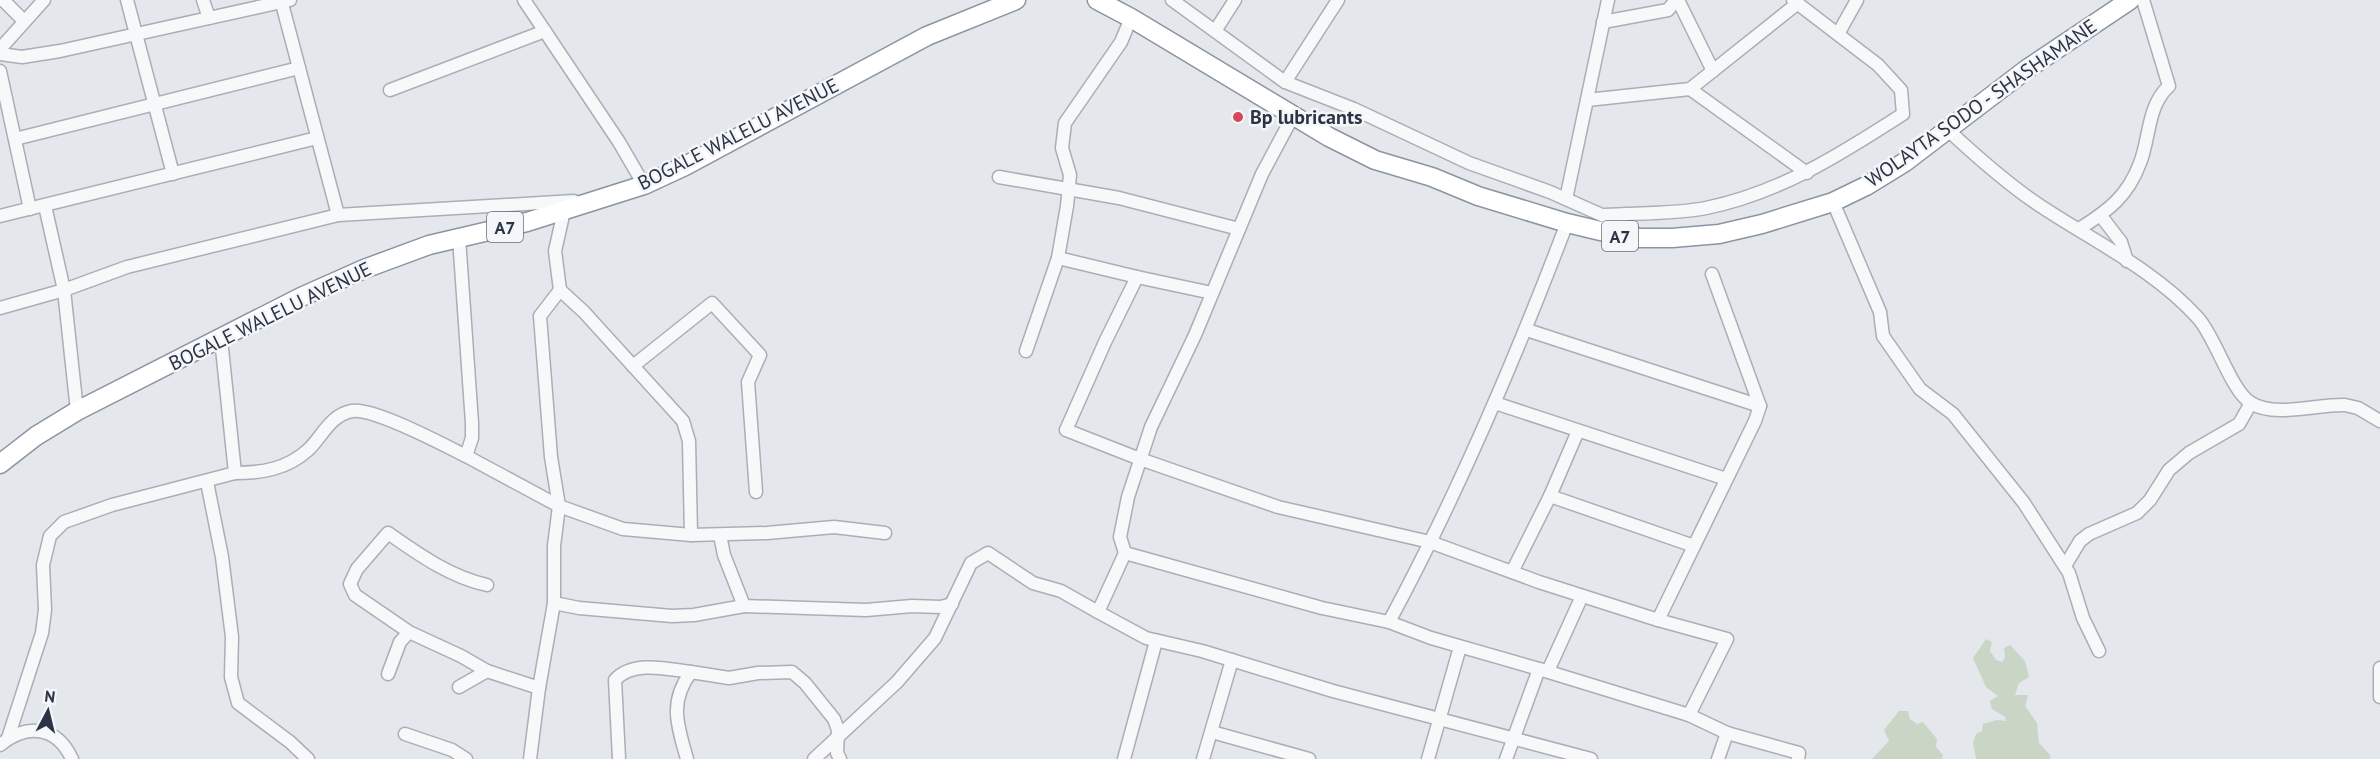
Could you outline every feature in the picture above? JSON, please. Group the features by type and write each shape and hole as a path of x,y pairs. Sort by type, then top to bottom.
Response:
{"highway":[{"name":"WOLAYTA SODO - SHASHAMANE","path":"1097,0 1329,137 1375,160 1432,177 1478,196 1567,223 1630,238 1719,234 1788,217 1833,202 1866,186 1905,162 2027,69 2130,0"},
{"name":"BOGALE WALELU AVENUE","path":"0,464 36,436 77,411 274,310 364,269 429,245 527,222 644,185 685,166 927,36 1013,1"}],"street":[{"path":"3,0 24,21"},
{"path":"0,49 44,0"},
{"path":"127,0 173,174"},
{"path":"203,0 208,18"},
{"path":"524,0 619,142 644,185"},
{"path":"1172,0 1285,82 1354,109 1468,163 1622,224 1643,238"},
{"path":"1215,31 1235,0"},
{"path":"1285,82 1338,0"},
{"path":"1566,200 1608,0"},
{"path":"1603,22 1668,10 1677,0 1713,70"},
{"path":"1838,34 1857,0"},
{"path":"2079,229 2101,216 2123,197 2141,162 2147,129 2162,92 2169,86 2143,0"},
{"path":"0,54 22,57 284,1 299,68 338,215"},
{"path":"1587,100 1690,89 1796,2 1878,65 1901,90 1903,114 1842,154 1770,190 1704,209 1600,216"},
{"path":"1026,351 1058,258 1070,175 1062,148 1065,123 1121,42 1131,18"},
{"path":"390,90 545,31"},
{"path":"15,139 299,68"},
{"path":"0,71 30,208"},
{"path":"1690,89 1807,173"},
{"path":"1098,612 1125,553 1120,537 1128,497 1162,402 1194,335 1262,174 1293,116"},
{"path":"1948,130 1982,162 2038,205 2079,229 2165,286 2200,320 2239,390 2251,403 2270,409 2346,405 2358,408 2380,421"},
{"path":"0,216 317,138"},
{"path":"999,177 1119,198 1239,229"},
{"path":"0,308 64,290 127,267 338,215 599,199"},
{"path":"1833,202 1880,312 1883,336 1920,389 1953,414 2024,502 2069,573 2083,618 2099,651"},
{"path":"45,206 64,290 77,411"},
{"path":"564,211 555,251 560,290 584,312 683,421 689,441 691,535"},
{"path":"2101,216 2121,242 2127,261"},
{"path":"1389,622 1430,542 1495,403 1527,330 1567,223"},
{"path":"459,238 472,423 472,438 466,456"},
{"path":"1058,258 1212,293"},
{"path":"1658,620 1760,406 1712,274"},
{"path":"1137,277 1066,430 1140,459 1278,507 1430,542 1581,596 1727,639 1689,716"},
{"path":"530,759 539,688 554,603 552,584 559,506 551,457 540,316 560,290"},
{"path":"633,366 712,303 760,355 748,382 756,492"},
{"path":"1527,330 1760,406"},
{"path":"221,339 236,473"},
{"path":"1495,403 1726,479"},
{"path":"2064,566 2080,542 2089,534 2137,513 2150,500 2169,471 2189,453 2239,424 2251,403"},
{"path":"4,742 42,633 45,610 44,565 50,536 64,522 112,505 236,473 260,473 284,466 308,450 337,418 352,411 373,413 466,456 559,506 623,529 720,535 834,527 885,533"},
{"path":"1512,572 1550,496 1578,430"},
{"path":"207,482 222,557 232,637 231,677 238,703 290,742 308,759"},
{"path":"1550,496 1694,546"},
{"path":"487,585 457,575 412,550 388,533 357,569 350,584 355,595 410,632 487,671 539,688"},
{"path":"720,535 724,555 744,606"},
{"path":"814,759 897,682 935,638 971,563 988,553 1033,583 1061,591 1135,634 1232,660 1333,692 1591,759"},
{"path":"1125,553 1322,608 1389,622 1689,716 1727,733 1799,753 1798,759"},
{"path":"1506,759 1513,738 1544,670 1581,596"},
{"path":"554,603 579,608 672,616 694,615 744,606 866,610 912,606 941,607 952,604"},
{"path":"388,674 400,642 410,632"},
{"path":"1124,759 1156,641"},
{"path":"1428,759 1460,646"},
{"path":"1203,759 1232,660"},
{"path":"619,759 615,680 623,672 641,668 656,668 729,678 758,673 792,672 805,683 834,719 838,729 837,753 840,759"},
{"path":"2380,668 2380,697"},
{"path":"459,687 487,671"},
{"path":"687,759 677,713 680,687 691,672"},
{"path":"4,742 22,732 43,732 66,745 72,759"},
{"path":"1212,732 1309,759"},
{"path":"1718,759 1727,733"},
{"path":"405,734 452,750 466,759"}],"green space":[{"path":"1986,639 1992,642 1990,651 1996,660 2002,662 2005,658 2004,648 2010,645 2025,661 2029,677 2019,683 2015,695 2028,695 2025,706 2037,723 2039,743 2050,755 2050,759 1976,759 1973,743 1976,734 1982,731 1983,724 1997,720 2006,721 2005,717 1992,709 1990,701 1998,696 1986,687 1973,658"},
{"path":"1899,711 1908,711 1910,719 1917,724 1923,722 1937,739 1936,747 1943,755 1942,759 1872,759 1889,741 1884,730"}],"place":[{"name":"Bp lubricants","path":"1238,117"}]}
